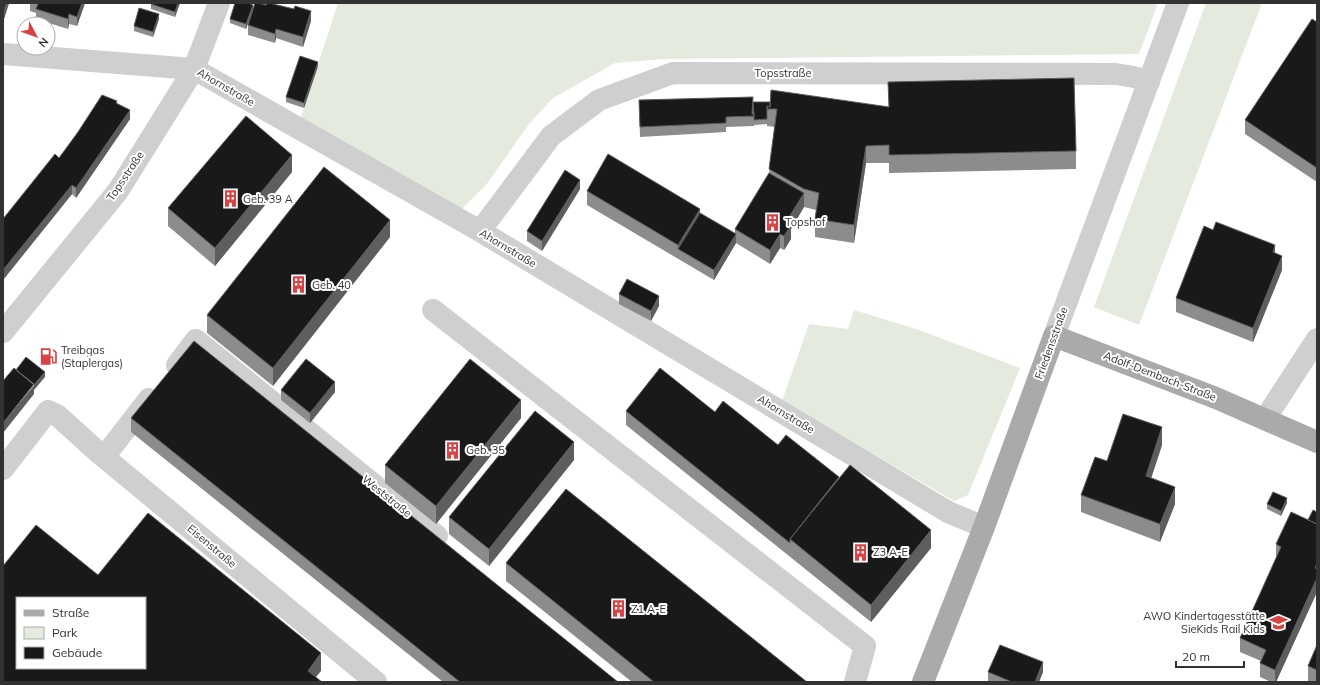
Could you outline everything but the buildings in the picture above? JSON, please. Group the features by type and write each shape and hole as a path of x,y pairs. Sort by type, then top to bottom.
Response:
{"main road":[{"name":"Adolf-Dembach-Straße","path":"1054,336 1209,395 1265,418 1317,442"},
{"name":"Friedensstraße","path":"929,680 1054,336"}],"street":[{"name":"Topsstraße","path":"3,332 118,191 194,69 219,3"},
{"name":"Friedensstraße","path":"1054,336 1178,3"},
{"name":"Ahornstraße","path":"3,54 194,69 480,231 948,512 984,528"},
{"name":"Topsstraße","path":"480,231 551,136 600,100 673,73 1116,74 1134,77 1149,82"},
{"path":"433,310 865,646 855,682"},
{"path":"1265,418 1317,339"},
{"name":"Weststraße","path":"104,457 196,340 455,551"},
{"name":"Eisenstraße","path":"3,468 48,411 57,415 321,649 376,682"}],"green space":[{"path":"338,3 1158,3 1139,54 664,59 615,63 553,98 529,124 486,185 461,210 300,120"},
{"path":"1206,3 1262,3 1139,325 1094,307"},
{"path":"854,310 919,330 1020,368 968,495 954,501 782,401 809,324 848,329"}],"place":[{"name":"Geb. 39 A","path":"230,199"},
{"name":"Topshof","path":"772,222"},
{"name":"Geb. 40","path":"299,285"},
{"name":"Treibgas (Staplergas)","path":"48,356"},
{"name":"Geb. 35","path":"453,450"},
{"name":"Z3 A-E","path":"860,552"},
{"name":"Z1 A-E","path":"618,609"},
{"name":"AWO Kindertagesstätte SieKids Rail Kids","path":"1278,622"}]}
